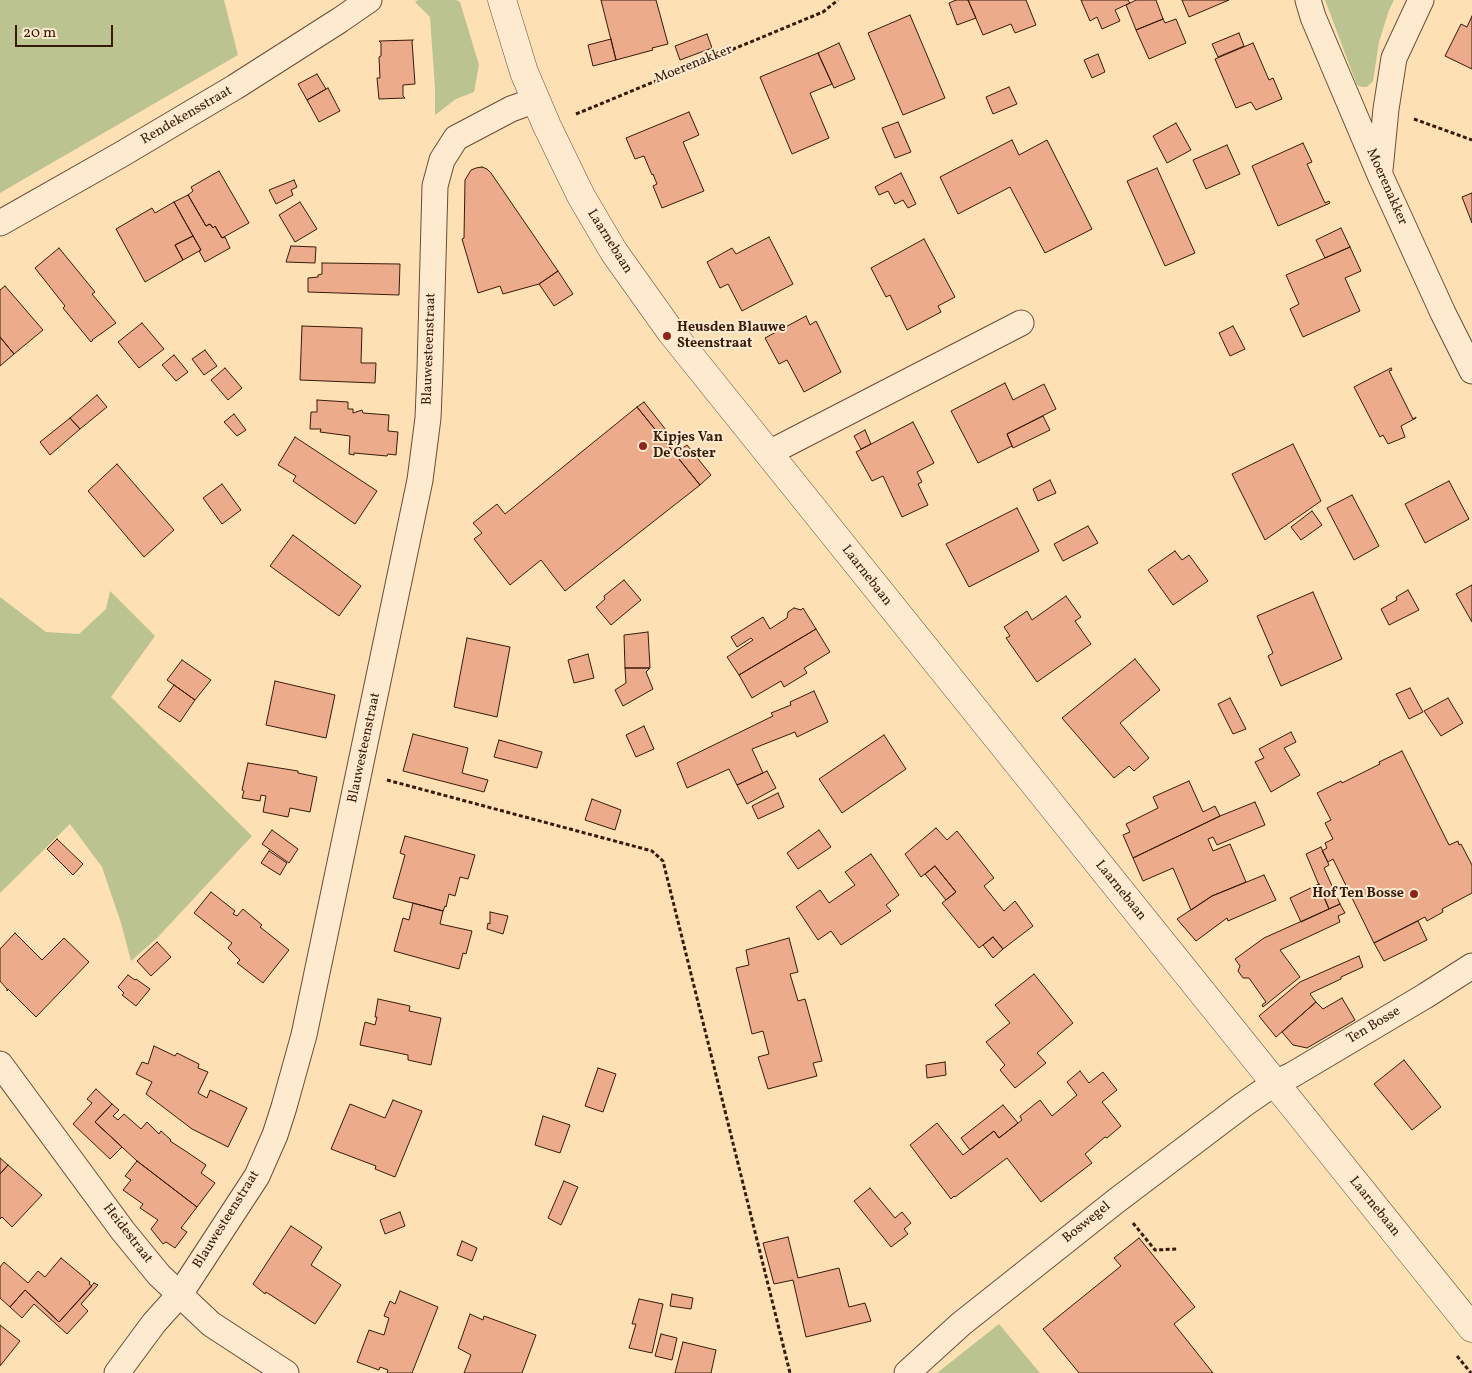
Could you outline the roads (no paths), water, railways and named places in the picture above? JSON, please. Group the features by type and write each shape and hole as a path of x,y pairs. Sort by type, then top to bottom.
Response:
{"street":[{"name":"Rendekensstraat","path":"0,223 235,87 369,0"},
{"name":"Laarnebaan","path":"502,0 524,72 523,104 547,126 581,196 614,252 671,332 1472,1328"},
{"name":"Moerenakker","path":"1308,0 1313,18 1380,175 1443,313 1472,371"},
{"path":"1380,175 1386,109 1394,58 1422,0"},
{"name":"Blauwesteenstraat","path":"117,1373 154,1323 180,1294 257,1176 275,1135 304,1036 421,472 428,418 435,186 442,160 456,138 523,104"},
{"path":"769,453 1021,322"},
{"name":"Ten Bosse","path":"1275,1083 1292,1076 1426,996 1472,966"},
{"name":"Heidestraat","path":"0,1064 123,1231 159,1275 211,1324 286,1373"},
{"name":"Boswegel","path":"907,1373 961,1324 1116,1201 1275,1083"}],"place":[{"name":"Heusden Blauwe Steenstraat","path":"667,336"},
{"name":"Kipjes Van De Coster","path":"643,446"},
{"name":"Hof Ten Bosse","path":"1414,894"}]}
